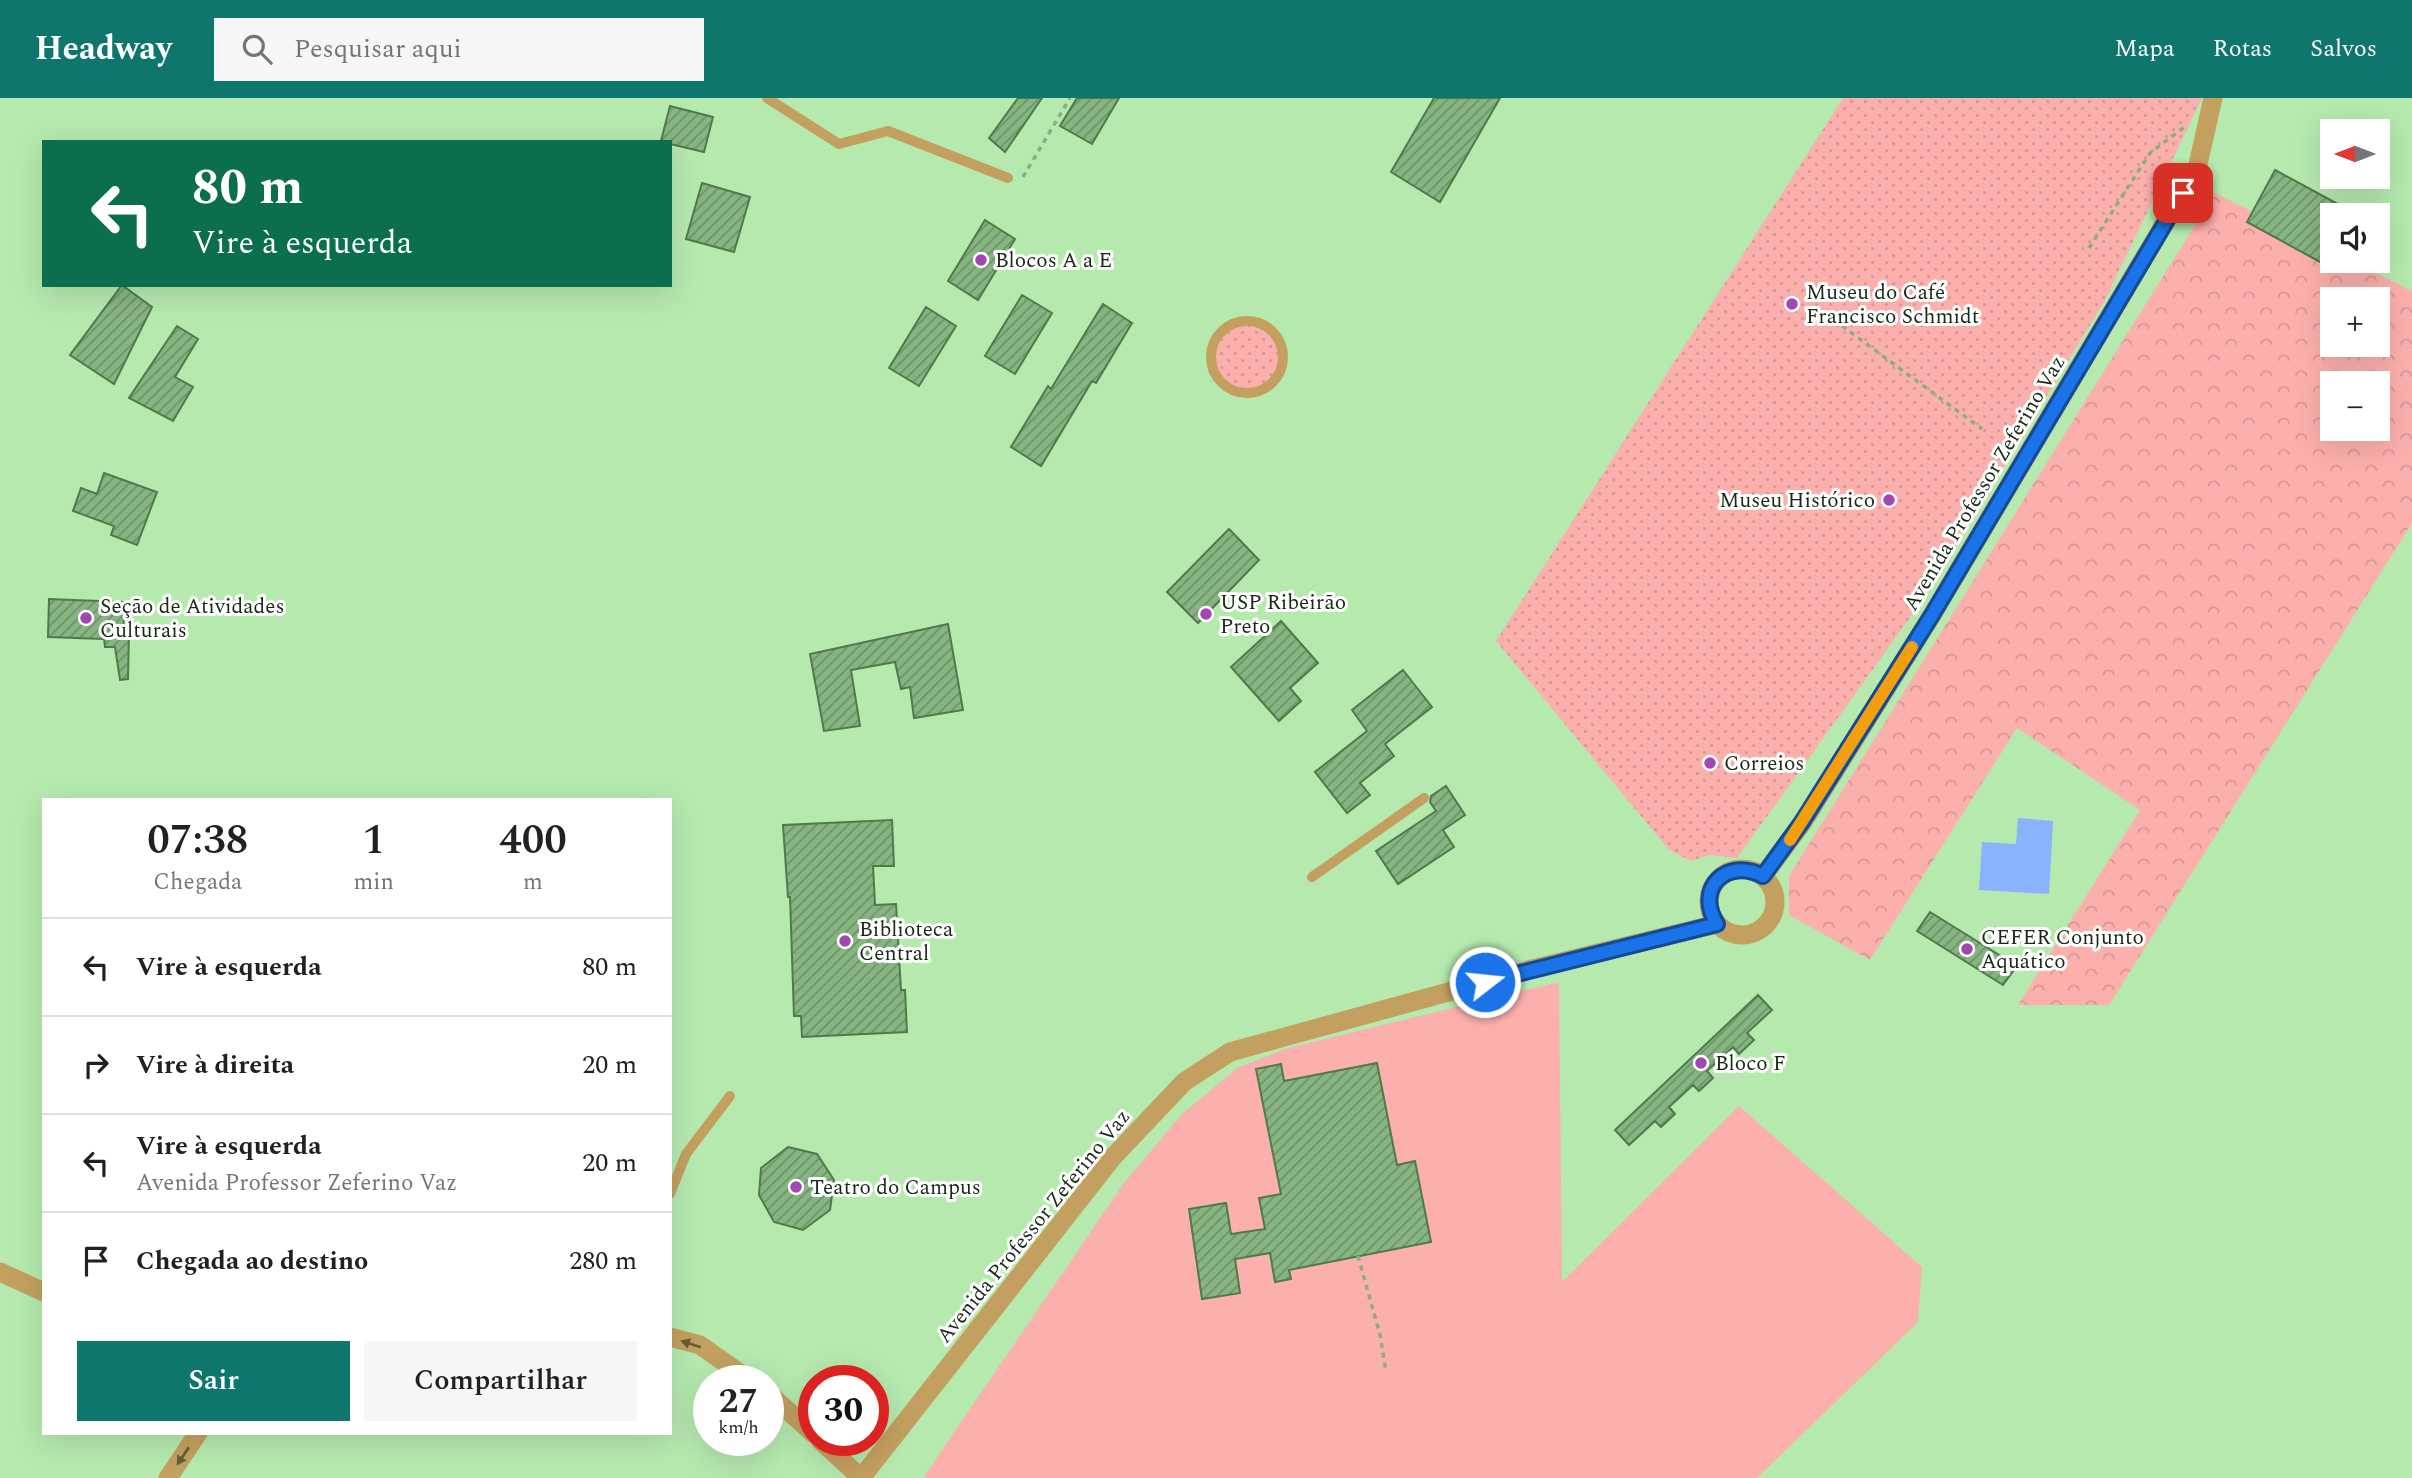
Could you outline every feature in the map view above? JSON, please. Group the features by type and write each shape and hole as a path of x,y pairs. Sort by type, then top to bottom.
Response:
{"street":[{"name":"Avenida Professor Zeferino Vaz","path":"1763,876 1802,822 1932,615 2197,169 2212,103"},
{"path":"1738,869 1751,870 1763,876 1770,885 1774,908 1763,927 1755,932 1734,934 1717,924 1711,915 1709,903 1715,882 1725,873 1738,869"},
{"name":"Avenida Professor Zeferino Vaz","path":"861,1478 1113,1157 1184,1082 1230,1052 1532,969 1717,924"},
{"path":"0,1272 42,1291"},
{"path":"672,1338 700,1345 728,1365"},
{"path":"784,1407 798,1420"},
{"path":"168,1478 197,1435"},
{"path":"838,1456 861,1478"}],"lane":[{"path":"767,98 839,144 888,131 1008,178"},
{"path":"1237,322 1258,322 1268,326 1282,344 1282,367 1277,378 1259,391 1249,393 1238,392 1225,386 1213,369 1211,357 1218,335 1237,322"},
{"path":"1312,877 1424,798"},
{"path":"672,1189 685,1154 730,1096"}],"path":[{"path":"1018,185 1070,98"},
{"path":"2089,248 2150,153 2212,103"},
{"path":"1834,320 1982,429"},
{"path":"1358,1256 1380,1335 1386,1372"}],"shaded area":[{"name":"USP Ribeirão Preto","path":"0,98 2412,98 2412,1478 0,1478"}],"green space":[{"path":"1843,98 2202,98 2105,300 1922,601 1737,858 1709,855 1691,861 1669,850 1496,641"},
{"path":"2215,193 2320,246 2320,273 2375,273 2412,291 2412,523 2109,1005 2018,1005 2140,810 2017,728 1870,960 1789,915 1789,876"},
{"path":"1247,325 1260,328 1270,335 1277,345 1280,358 1277,371 1270,381 1260,388 1247,391 1234,388 1224,381 1217,371 1214,358 1217,345 1224,335 1234,328"},
{"path":"1559,982 1562,1282 1739,1106 1922,1267 1918,1322 1757,1478 923,1478 1124,1183 1182,1114 1237,1068 1288,1048"}],"water":[{"path":"2018,818 2053,821 2049,894 1979,890 1982,842 2016,844"}],"building":[{"path":"1018,98 1042,98 1005,152 989,138"},
{"path":"1077,98 1119,98 1092,144 1060,126"},
{"path":"1434,98 1500,98 1440,202 1391,172"},
{"path":"670,106 713,117 704,152 672,144 672,140 661,140"},
{"path":"2275,170 2336,203 2320,203 2320,262 2247,222"},
{"path":"702,183 750,197 734,252 686,239"},
{"name":"Blocos A a E","path":"985,220 1015,239 978,300 948,281"},
{"path":"121,287 125,287 152,307 114,384 70,355"},
{"name":"Blocos A a E","path":"1022,295 1052,313 1015,374 985,356"},
{"path":"1103,304 1132,323 1096,383 1092,381 1041,466 1011,447 1048,386 1051,389"},
{"path":"926,307 956,326 919,386 889,368"},
{"path":"177,326 198,339 175,377 193,387 173,421 129,398"},
{"path":"104,473 157,492 137,545 111,535 114,526 73,511 81,488 97,494"},
{"path":"1229,529 1259,560 1198,623 1167,592"},
{"name":"Seção de Atividades Culturais","path":"49,599 123,602 124,634 129,634 128,679 120,680 115,647 105,647 104,639 48,637"},
{"path":"1281,621 1318,663 1290,688 1301,701 1279,721 1231,667"},
{"path":"948,624 963,710 914,718 910,687 901,689 895,662 851,670 860,726 824,731 810,654"},
{"path":"1403,670 1432,707 1385,744 1394,756 1360,783 1370,795 1347,813 1315,772 1367,731 1352,710"},
{"path":"1446,786 1465,815 1443,830 1454,847 1398,884 1376,851 1436,811 1430,802 1431,796"},
{"name":"Biblioteca Central","path":"892,820 894,866 873,866 875,905 896,904 901,990 905,990 907,1032 802,1037 801,1016 794,1016 790,897 783,825"},
{"name":"CEFER Conjunto Aquático","path":"1930,912 2017,966 2003,985 1917,931"},
{"name":"Bloco F","path":"1758,995 1772,1010 1747,1033 1754,1040 1739,1054 1733,1047 1707,1071 1713,1078 1699,1091 1693,1085 1669,1107 1675,1114 1661,1127 1655,1121 1629,1145 1615,1130"},
{"path":"1377,1063 1397,1165 1415,1161 1431,1242 1289,1270 1291,1279 1275,1282 1270,1253 1235,1259 1240,1293 1202,1299 1189,1209 1226,1203 1231,1234 1265,1229 1259,1198 1281,1194 1256,1069 1281,1064 1284,1081"},
{"name":"Teatro do Campus","path":"788,1147 817,1154 834,1180 830,1210 803,1230 774,1222 759,1195 761,1168"}],"slow traffic":[{"path":"1790,840 1912,647"}],"place":[{"name":"Blocos A a E","path":"981,260"},
{"name":"Museu do Café Francisco Schmidt","path":"1792,304"},
{"name":"Museu Histórico","path":"1889,500"},
{"name":"USP Ribeirão Preto","path":"1206,614"},
{"name":"Seção de Atividades Culturais","path":"86,618"},
{"name":"Correios","path":"1710,763"},
{"name":"Biblioteca Central","path":"845,941"},
{"name":"CEFER Conjunto Aquático","path":"1967,949"},
{"name":"Bloco F","path":"1701,1063"},
{"name":"Teatro do Campus","path":"796,1187"}],"route":[{"path":"1485,982 1717,924 1711,915 1709,903 1715,882 1725,873 1738,869 1751,870 1763,876 1802,822 1932,615 2183,193"}]}
